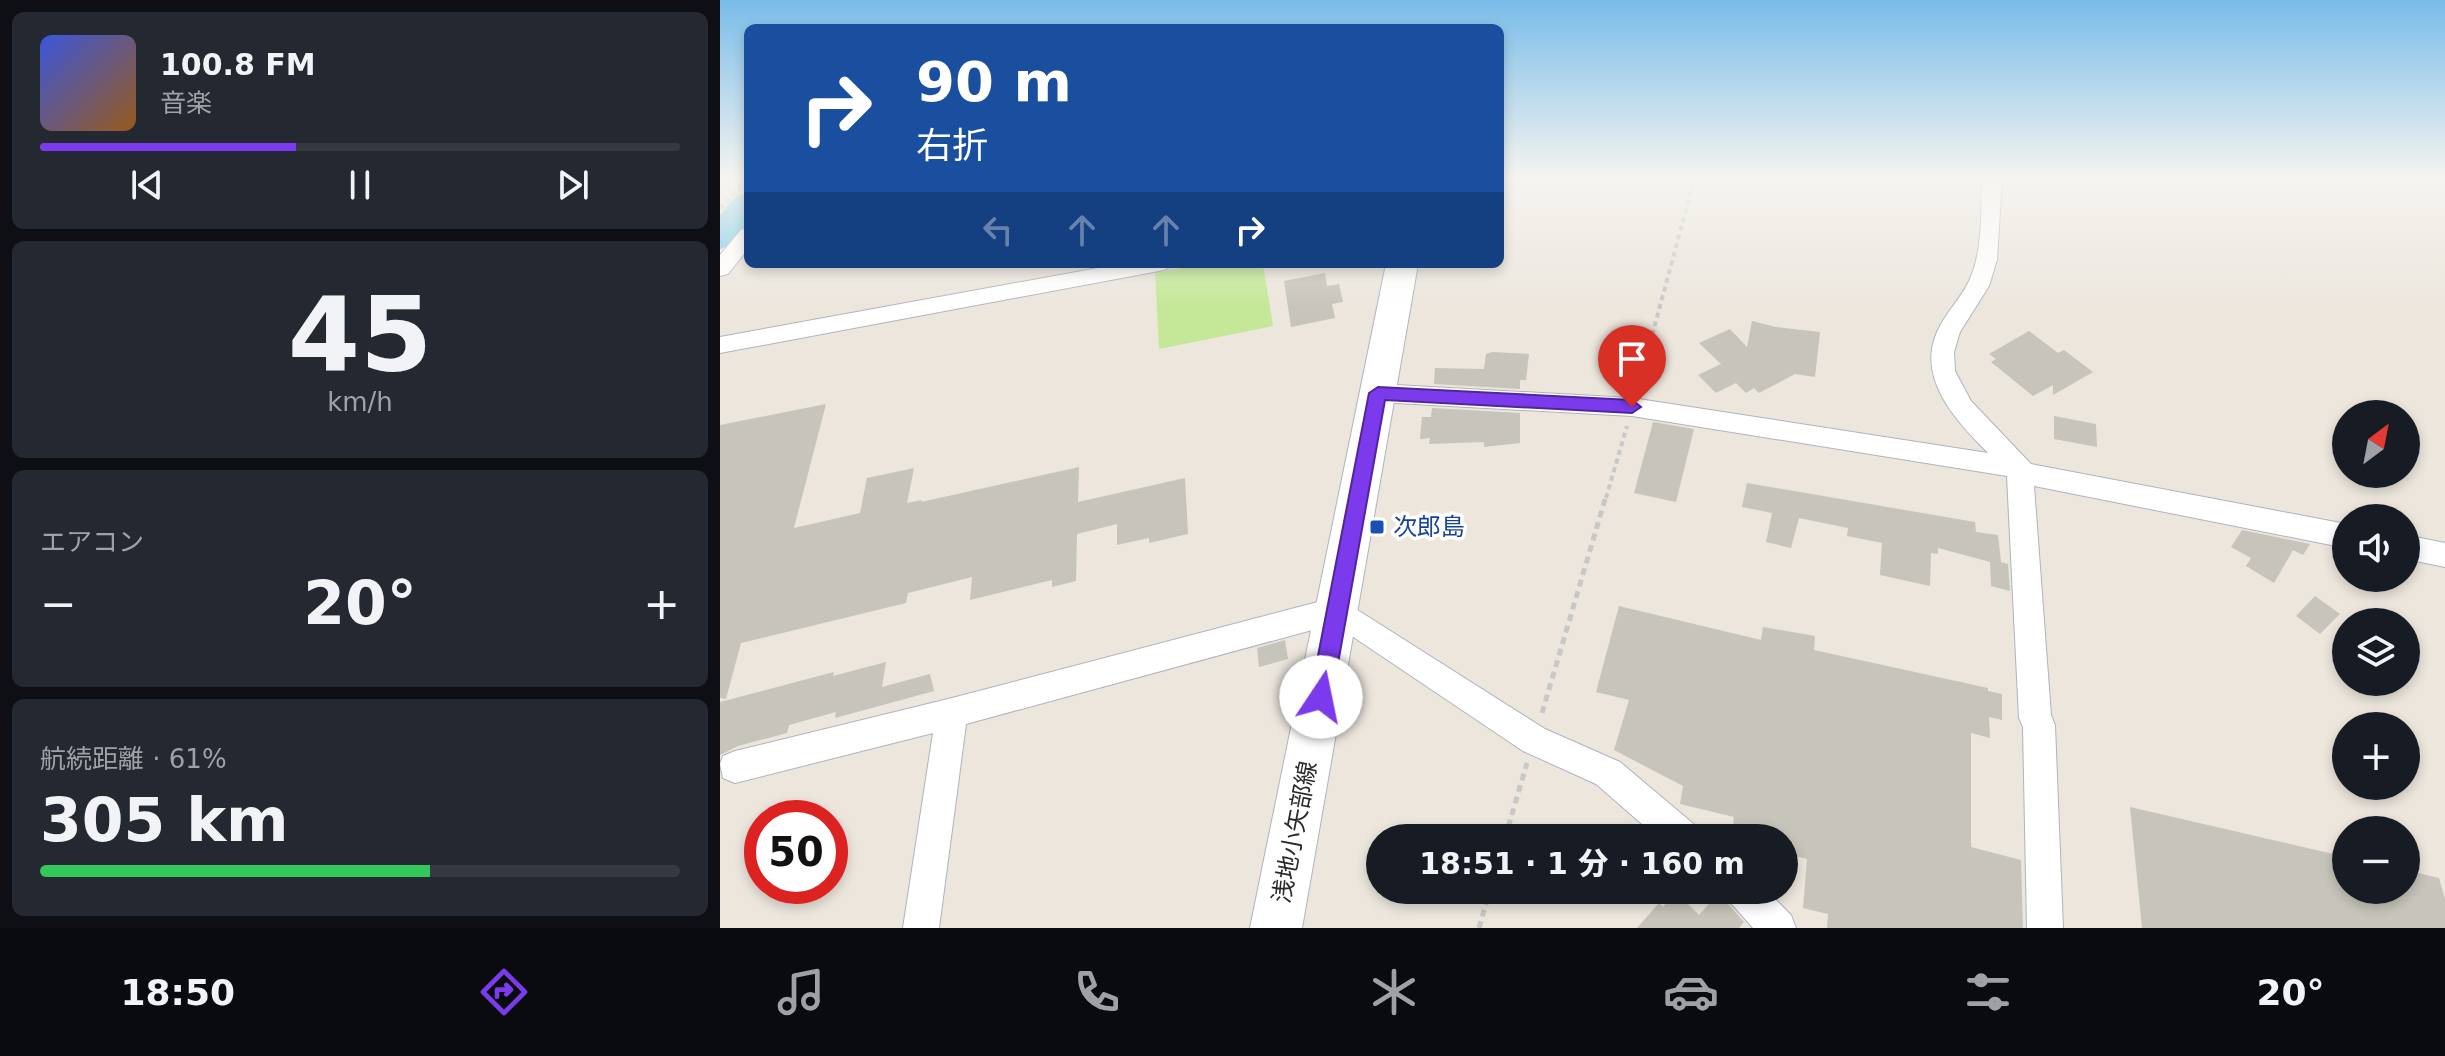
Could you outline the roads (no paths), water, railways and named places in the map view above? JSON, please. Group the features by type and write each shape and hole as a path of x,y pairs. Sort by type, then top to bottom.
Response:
{"main road":[{"name":"浅地小矢部線","path":"1276,928 1401,268"}],"street":[{"path":"1989,220 1987,256 1978,285 1947,334 1941,357 1945,381 1961,405 2020,470 2035,718 2039,725 2045,928"},
{"path":"720,269 744,240"},
{"path":"720,345 1137,268"},
{"path":"1378,393 1632,407 2020,470 2332,533"},
{"path":"2420,550 2445,555"},
{"path":"735,767 952,713 1337,610 1534,740 1608,773 1668,824"},
{"path":"921,928 952,713"},
{"path":"1755,904 1778,928"}],"waterway":[{"path":"720,238 735,220"}],"place":[{"name":"次郎島","path":"1377,527"}]}
